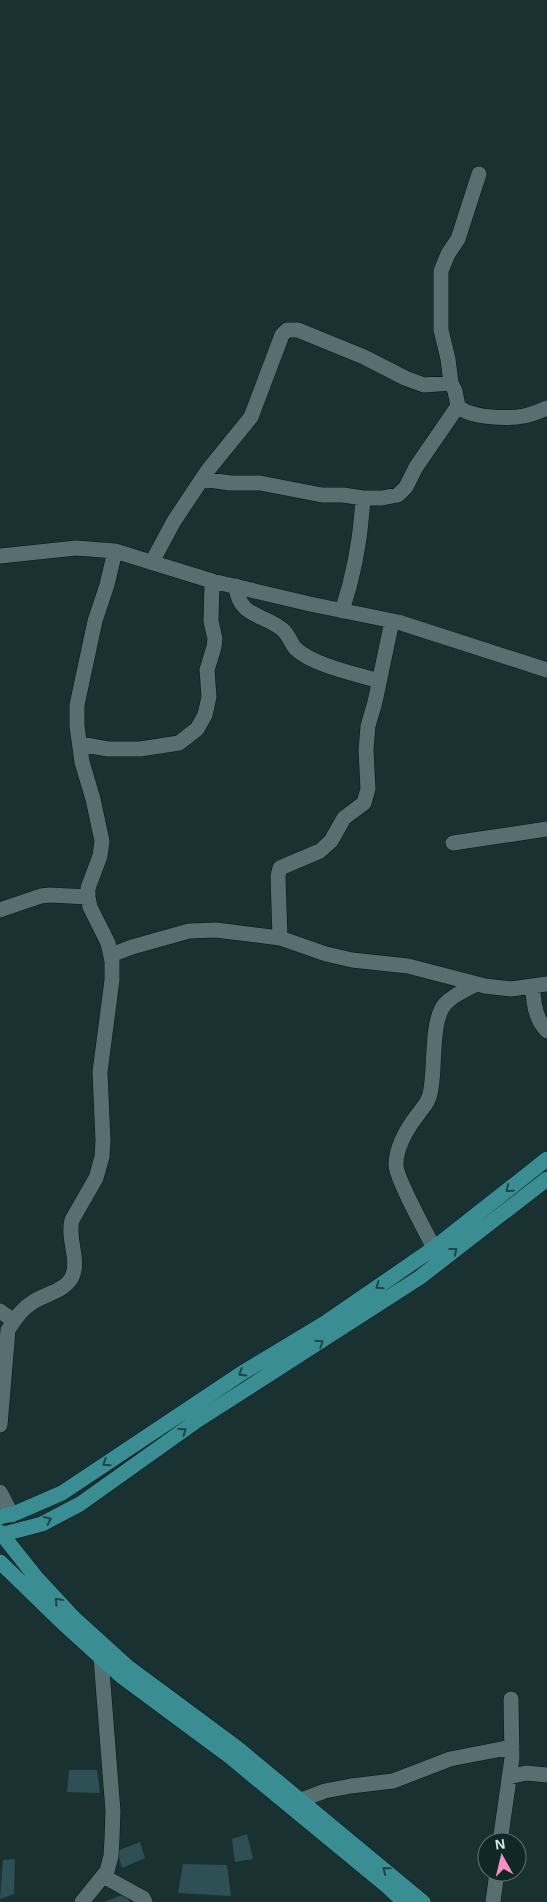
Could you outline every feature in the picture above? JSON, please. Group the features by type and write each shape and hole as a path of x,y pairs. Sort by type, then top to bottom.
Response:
{"main road":[{"path":"6,1516 62,1494 242,1373 325,1323 434,1248 547,1159"},
{"path":"423,1902 236,1747 128,1667 74,1618 0,1534 42,1524 80,1504 198,1420 419,1278 547,1179"},
{"path":"0,1562 121,1676 229,1756 404,1902"}],"street":[{"path":"202,479 230,483 260,483 322,495 343,495 363,498 382,498 398,495 406,487 416,467 458,406 455,391 451,384 448,359 441,330 441,271 448,254 458,239 479,174"},
{"path":"152,562 174,520 202,479 251,417 282,335 287,330 298,330 364,357 405,378 424,384 451,384"},
{"path":"458,406 470,413 500,417 525,416 547,408"},
{"path":"342,611 349,589 362,519 363,498"},
{"path":"0,556 76,548 115,551 212,581 342,611 392,620 547,670"},
{"path":"0,1426 8,1330 14,1321 33,1302 68,1283 72,1277 74,1266 70,1228 72,1220 96,1178 102,1158 104,1141 100,1072 112,980 111,955 108,943 90,906 88,897 88,888 100,856 102,841 93,799 82,762 77,705 95,621 107,585 115,551"},
{"path":"80,744 108,749 140,749 179,743 197,729 205,715 209,697 207,670 215,639 211,621 212,581"},
{"path":"236,586 239,602 245,610 284,630 295,648 303,654 330,666 378,681"},
{"path":"280,938 278,876 280,868 320,851 331,841 344,818 364,803 368,789 366,750 368,726 375,702 392,620"},
{"path":"453,843 547,829"},
{"path":"0,910 50,894 88,897"},
{"path":"111,955 188,931 216,930 280,938 326,954 352,960 408,966 478,984 512,989 540,986"},
{"path":"434,1248 399,1179 396,1164 404,1136 419,1112 428,1103 433,1078 438,1017 445,1004 478,984"},
{"path":"540,986 533,1000 547,1031"},
{"path":"0,1312 14,1321"},
{"path":"0,1492 6,1516"},
{"path":"82,1902 107,1871 111,1856 112,1811 101,1658"},
{"path":"501,1832 512,1747 511,1698"},
{"path":"301,1800 326,1791 393,1781 450,1759 512,1747"},
{"path":"509,1777 526,1773 547,1775"},
{"path":"103,1876 143,1898 145,1902"},
{"path":"493,1902 496,1882"}],"building":[{"path":"69,1770 97,1770 100,1793 67,1792"},
{"path":"247,1834 253,1859 235,1862 232,1839"},
{"path":"140,1842 145,1858 122,1868 117,1851"},
{"path":"15,1859 14,1894 0,1899 3,1860"},
{"path":"183,1864 227,1865 231,1896 178,1893"},
{"path":"125,1894 130,1902 104,1902"}]}
